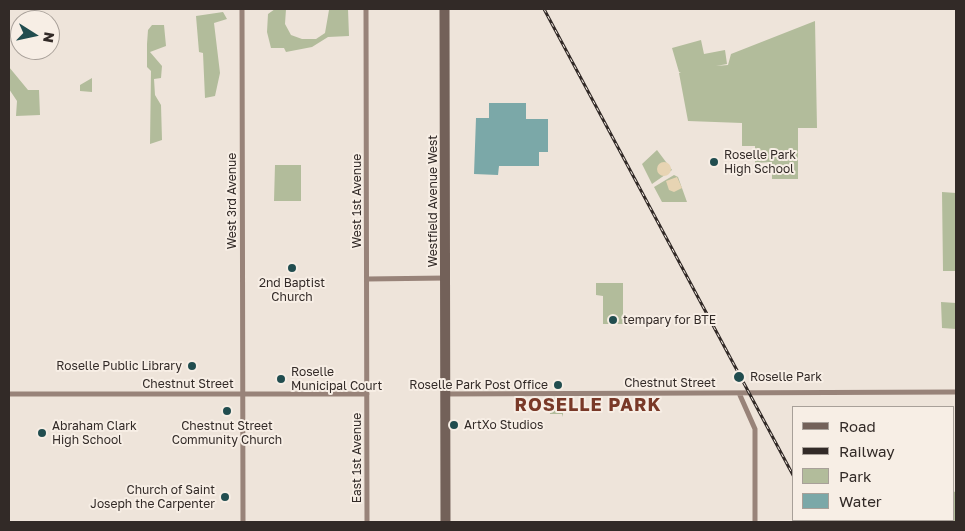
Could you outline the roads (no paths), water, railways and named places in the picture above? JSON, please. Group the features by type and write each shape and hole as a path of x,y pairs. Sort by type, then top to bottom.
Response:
{"main road":[{"name":"Westfield Avenue West","path":"442,9 445,134"},
{"name":"Westfield Avenue West","path":"446,394 445,134 447,9"},
{"path":"443,522 446,394"},
{"path":"446,394 448,522"}],"street":[{"name":"West 3rd Avenue","path":"242,9 243,522"},
{"name":"West 1st Avenue","path":"366,9 367,394"},
{"path":"367,279 445,278"},
{"name":"Chestnut Street","path":"446,394 956,392"},
{"path":"739,393 755,429 754,522"},
{"name":"Chestnut Street","path":"9,394 367,394"},
{"name":"East 1st Avenue","path":"367,394 367,522"}],"water":[{"path":"489,103 526,103 526,119 548,119 548,152 539,152 539,166 499,166 498,175 474,174 476,118 489,118"}],"railway":[{"path":"544,9 792,473"}],"place":[{"name":"Roselle Park High School","path":"714,162"},
{"name":"2nd Baptist Church","path":"292,268"},
{"name":"tempary for BTE","path":"613,320"},
{"name":"Roselle Public Library","path":"192,366"},
{"name":"Roselle Park","path":"739,377"},
{"name":"Roselle Municipal Court","path":"281,379"},
{"name":"Roselle Park Post Office","path":"558,385"},
{"name":"Chestnut Street Community Church","path":"227,411"},
{"name":"ArtXo Studios","path":"454,425"},
{"name":"Abraham Clark High School","path":"42,433"},
{"name":"Church of Saint Joseph the Carpenter","path":"225,497"}],"district":[{"name":"ROSELLE PARK","path":"588,405"}]}
